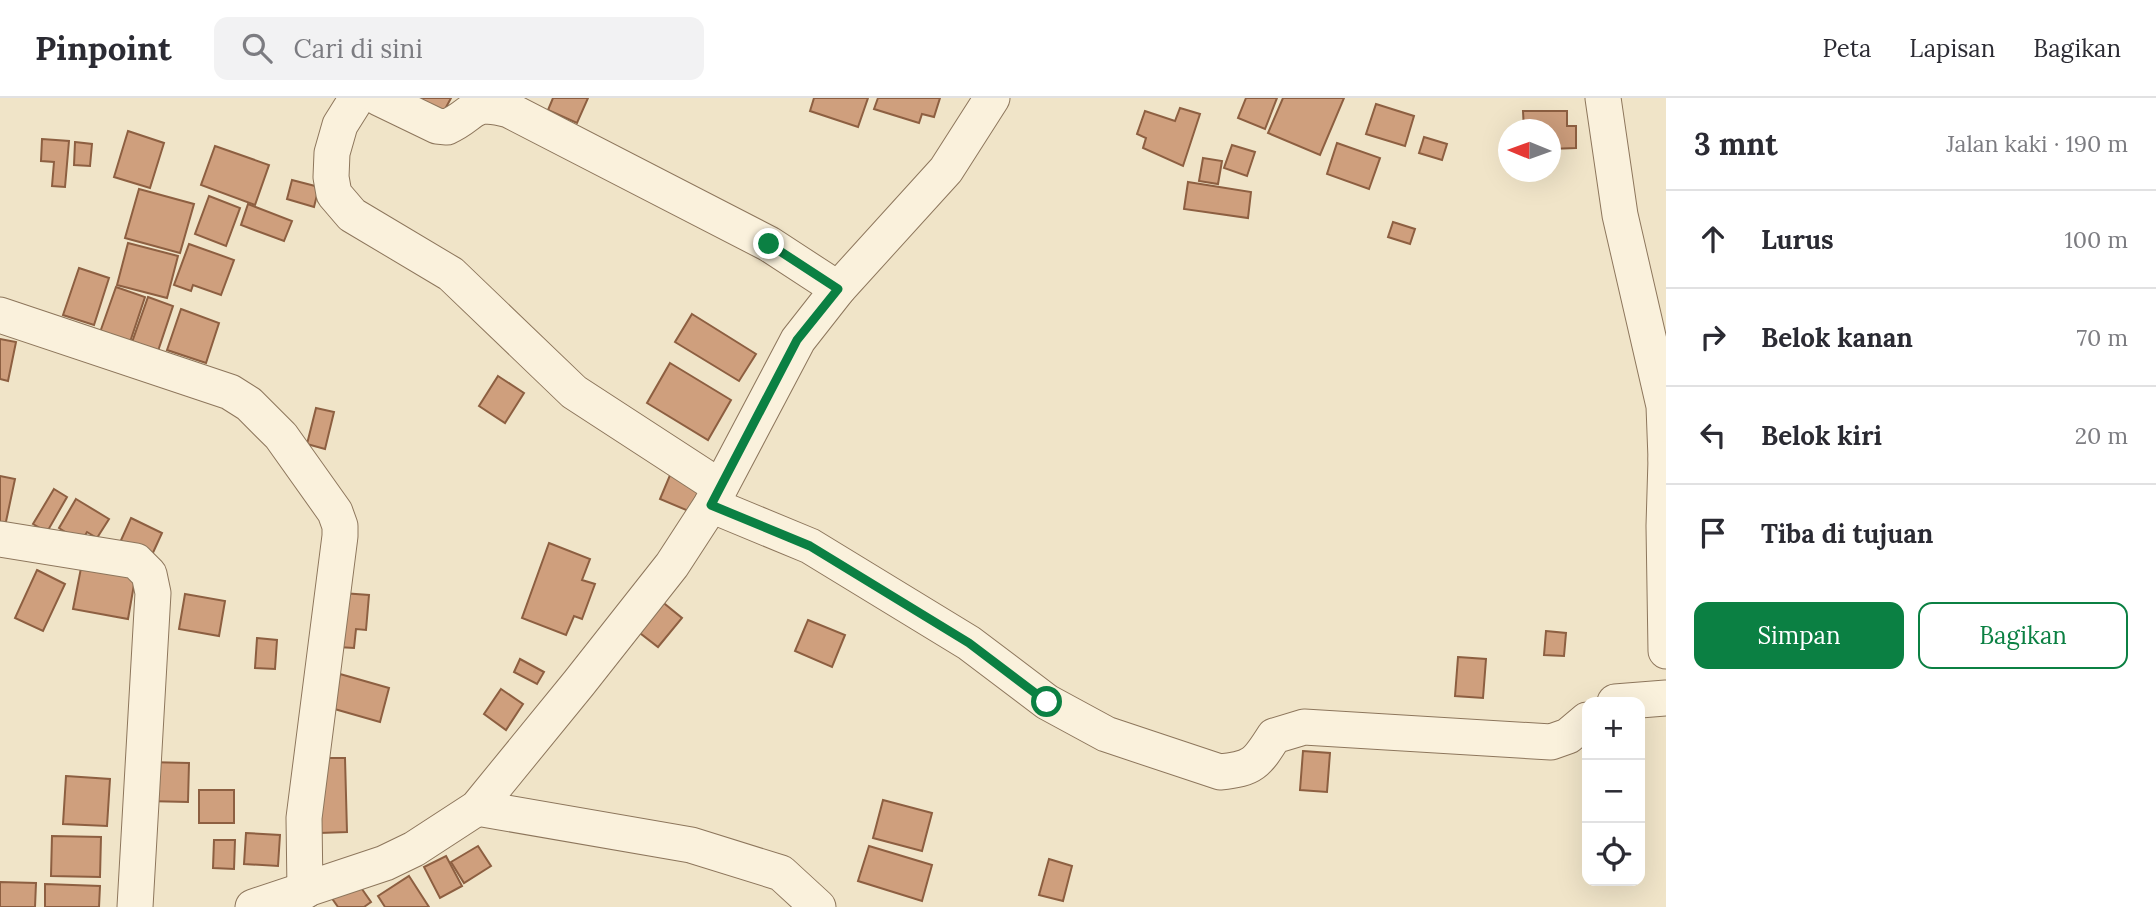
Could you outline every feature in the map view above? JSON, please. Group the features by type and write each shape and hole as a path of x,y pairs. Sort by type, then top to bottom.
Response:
{"street":[{"path":"358,98 340,125 332,153 331,177 334,194 352,215 450,274 574,392 716,496 810,546 969,643 1047,702 1106,734 1220,772 1239,771 1249,766 1258,760 1274,736 1304,727 1551,741 1568,736 1582,724"},
{"path":"379,98 437,126 447,127 469,111 482,107 491,105 509,110 769,244 838,289"},
{"path":"259,906 385,863 414,849 477,808 664,575 716,496 797,340 838,289 946,170 992,98"},
{"path":"1603,98 1620,215 1664,406 1666,651"},
{"path":"0,315 230,391 249,404 281,436 335,512 340,536 304,818 305,891"},
{"path":"0,539 136,561 149,574 153,593 135,907"},
{"path":"1645,700 1666,698"},
{"path":"477,808 691,845 781,873 818,907"}],"building":[{"path":"417,98 451,98 443,113"},
{"path":"553,98 588,98 577,123 548,110"},
{"path":"814,98 868,98 858,127 810,111"},
{"path":"878,98 940,98 934,117 922,114 919,123 874,109"},
{"path":"1246,98 1277,98 1265,129 1238,118"},
{"path":"1283,98 1344,98 1320,155 1268,133"},
{"path":"1376,104 1414,116 1405,146 1366,134"},
{"path":"1180,108 1200,114 1183,166 1143,148 1146,138 1137,134 1145,111 1175,121"},
{"path":"1523,111 1567,111 1567,126 1576,126 1576,148 1561,149 1561,119 1523,119"},
{"path":"128,131 164,143 150,188 114,177"},
{"path":"1424,137 1447,144 1442,160 1419,153"},
{"path":"42,139 69,141 65,187 52,186 54,162 41,161"},
{"path":"75,142 92,144 90,166 74,165"},
{"path":"1337,143 1380,158 1369,189 1327,174"},
{"path":"1232,145 1255,152 1247,176 1224,168"},
{"path":"215,146 269,165 255,205 201,185"},
{"path":"1203,158 1222,161 1218,184 1199,181"},
{"path":"292,180 319,187 314,207 287,199"},
{"path":"1188,182 1251,192 1248,218 1184,209"},
{"path":"139,189 194,204 180,253 125,238"},
{"path":"209,196 240,208 226,246 195,234"},
{"path":"248,204 292,221 284,241 241,225"},
{"path":"1393,222 1415,229 1410,244 1388,237"},
{"path":"128,243 178,256 167,298 117,285"},
{"path":"189,244 234,260 221,295 193,285 191,291 174,285"},
{"path":"79,268 109,278 94,325 63,315"},
{"path":"116,287 145,297 128,348 98,338"},
{"path":"148,297 173,306 156,357 130,348"},
{"path":"181,309 219,323 206,363 167,350"},
{"path":"692,314 756,354 739,381 675,342"},
{"path":"0,339 16,342 8,381 0,379"},
{"path":"670,363 731,400 708,440 647,403"},
{"path":"498,376 524,393 505,423 479,406"},
{"path":"316,408 334,412 325,449 307,444"},
{"path":"673,468 703,481 691,512 660,499"},
{"path":"0,476 15,479 4,531 0,530"},
{"path":"54,489 67,497 47,532 33,524"},
{"path":"76,499 109,519 97,538 87,532 81,542 59,528"},
{"path":"131,518 162,533 151,557 117,549"},
{"path":"549,543 590,559 582,580 595,584 582,619 574,616 566,635 522,618"},
{"path":"82,563 136,573 128,619 73,609"},
{"path":"37,570 65,584 43,631 15,618"},
{"path":"342,593 369,595 366,630 356,629 354,648 338,647"},
{"path":"185,594 225,601 219,636 179,629"},
{"path":"660,600 682,618 658,647 636,630"},
{"path":"808,620 845,635 832,667 795,651"},
{"path":"1546,631 1566,633 1564,656 1544,655"},
{"path":"257,638 277,640 275,669 255,668"},
{"path":"1458,657 1486,659 1483,698 1455,696"},
{"path":"520,659 544,672 537,684 514,672"},
{"path":"340,674 389,688 380,722 331,708"},
{"path":"501,689 523,704 506,730 484,714"},
{"path":"1303,751 1330,753 1327,792 1300,790"},
{"path":"318,758 345,758 347,832 320,833"},
{"path":"147,762 189,763 188,802 146,801"},
{"path":"66,776 110,779 107,826 63,824"},
{"path":"199,790 234,790 234,823 199,823"},
{"path":"883,800 932,813 922,851 873,838"},
{"path":"246,833 280,835 278,866 244,864"},
{"path":"52,836 101,837 100,877 51,876"},
{"path":"214,840 235,840 234,869 213,868"},
{"path":"478,846 491,866 464,883 451,862"},
{"path":"869,846 932,865 922,901 858,881"},
{"path":"446,856 462,886 440,898 424,867"},
{"path":"1049,859 1072,866 1063,901 1039,895"},
{"path":"409,876 429,907 385,907 378,896"},
{"path":"355,879 371,902 364,907 338,907 331,897"},
{"path":"0,882 36,883 35,907 0,907"},
{"path":"45,884 100,886 99,907 45,907"}],"route":[{"path":"769,244 838,289 797,340 711,505 810,546 969,643 1047,702"}]}
